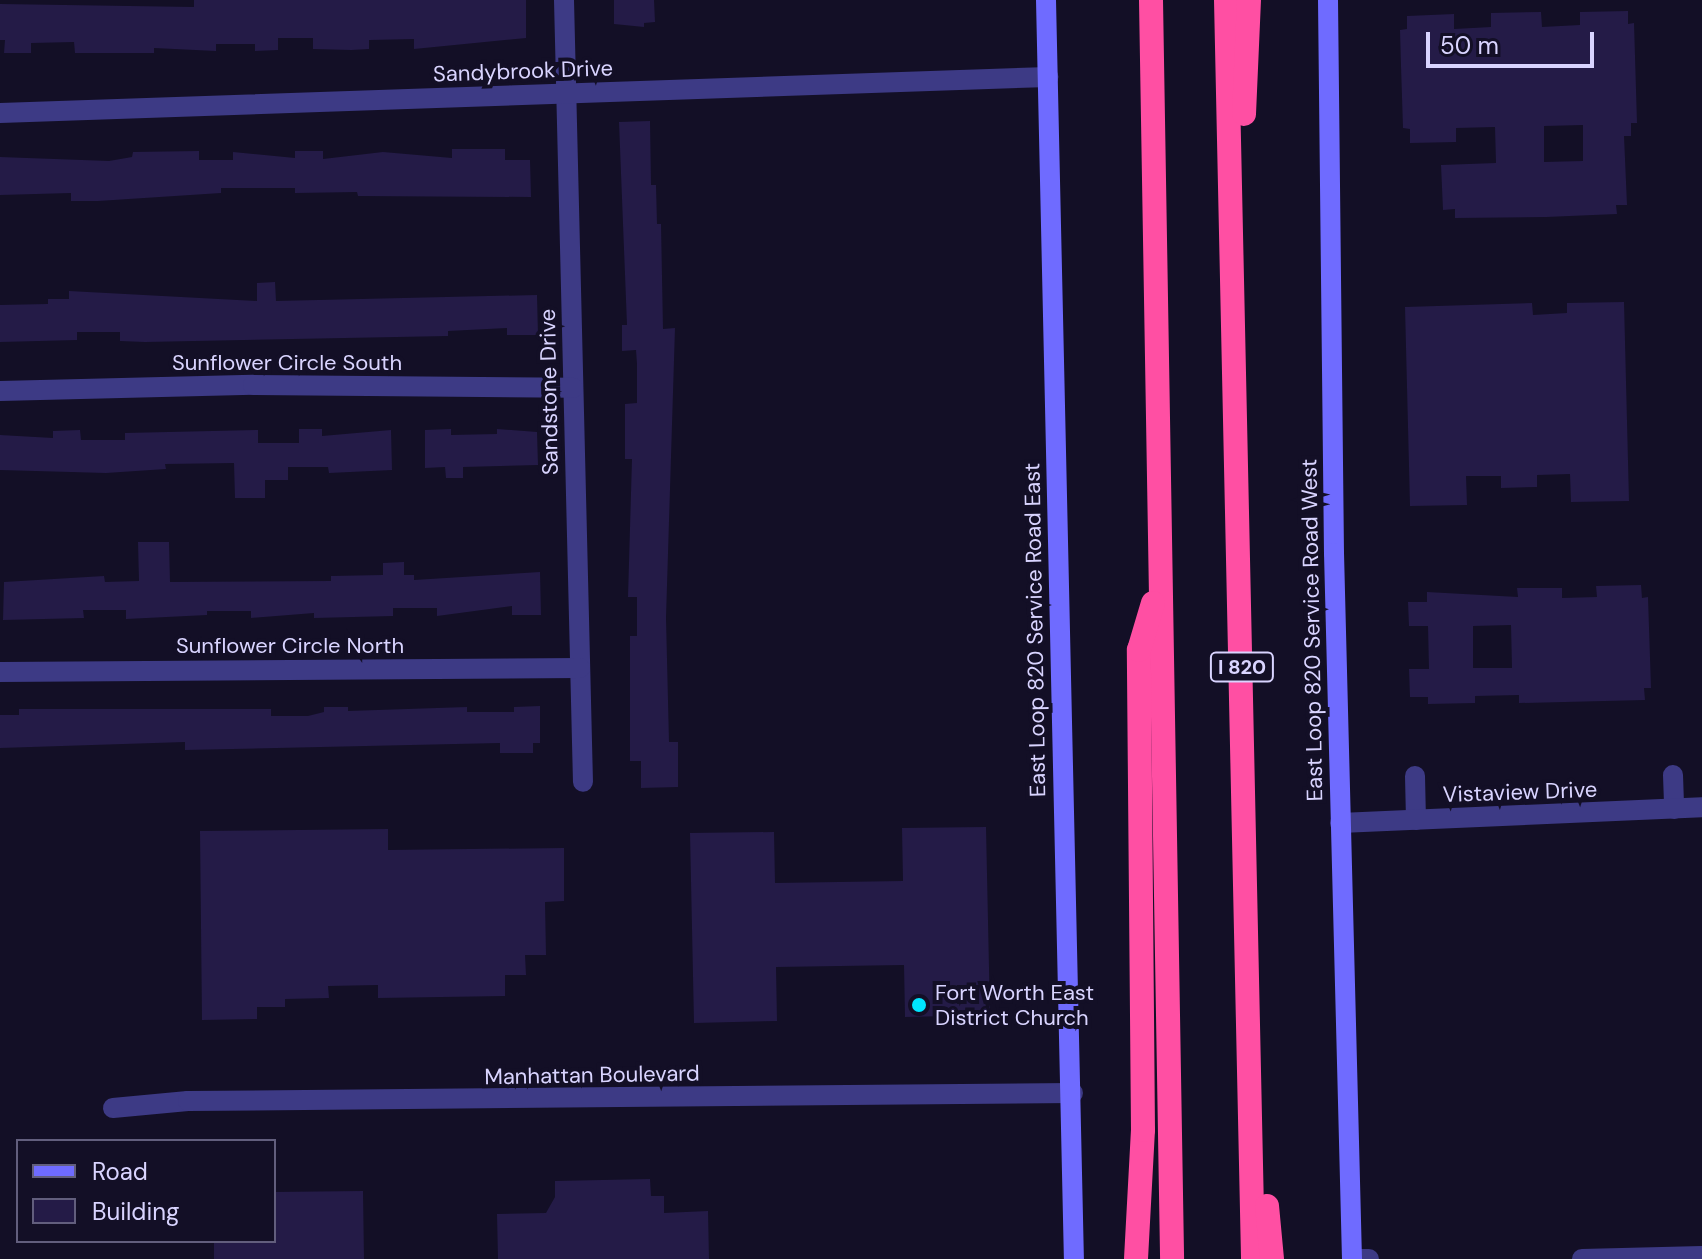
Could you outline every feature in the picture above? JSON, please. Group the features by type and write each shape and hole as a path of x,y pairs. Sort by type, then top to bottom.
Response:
{"highway":[{"path":"1151,0 1172,1259"},
{"name":"I 820","path":"1226,0 1252,1031 1253,1259"},
{"path":"1236,304 1249,0"},
{"path":"1136,1259 1143,1130 1139,650 1160,581"},
{"path":"1252,1031 1272,1259"}],"main road":[{"name":"East Loop 820 Service Road East","path":"1046,0 1073,1093 1074,1259"},
{"name":"East Loop 820 Service Road West","path":"1328,0 1340,823 1352,1259"}],"street":[{"name":"Sandstone Drive","path":"564,0 583,782"},
{"name":"Sandybrook Drive","path":"0,113 1048,77"},
{"name":"Sunflower Circle South","path":"0,391 253,385 573,388"},
{"name":"Sunflower Circle North","path":"0,672 580,668"},
{"path":"1673,775 1674,809"},
{"path":"1415,776 1416,820"},
{"name":"Vistaview Drive","path":"1340,823 1702,807"},
{"name":"Manhattan Boulevard","path":"113,1108 188,1101 1073,1093"},
{"path":"1582,1259 1702,1256"},
{"path":"1352,1259 1369,1259"}],"building":[{"path":"194,0 526,0 526,38 414,49 414,39 369,40 369,49 351,50 313,49 313,38 278,38 278,50 255,51 255,44 216,44 216,51 154,48 154,53 75,53 74,42 31,43 31,53 4,53 5,40 0,40 0,4 194,7"},
{"path":"614,0 654,0 655,22 644,23 644,27 614,24"},
{"path":"1628,11 1628,24 1634,23 1637,123 1631,123 1631,136 1624,136 1627,205 1616,205 1617,214 1455,218 1455,209 1443,210 1441,165 1496,163 1495,127 1456,128 1456,142 1410,143 1410,129 1403,128 1400,30 1407,29 1407,16 1454,14 1454,29 1491,27 1491,13 1541,12 1542,27 1580,25 1580,12","holes":["1583,125 1583,161 1544,162 1544,126"]},
{"path":"650,121 651,185 656,185 657,224 661,224 663,329 675,328 666,618 669,742 678,742 678,787 641,788 641,761 630,761 630,636 637,636 637,597 628,597 632,459 625,459 625,404 637,403 637,364 636,350 622,351 622,325 627,325 619,122"},
{"path":"452,149 505,149 505,160 530,160 531,197 358,196 357,192 295,193 295,188 221,188 221,193 98,201 71,201 71,193 0,195 0,157 109,161 132,157 133,152 199,151 199,160 233,160 233,152 295,158 295,151 323,151 323,159 383,152 452,158"},
{"path":"275,282 276,301 537,295 538,335 507,335 507,328 448,331 448,336 145,342 120,341 120,332 77,332 77,340 0,342 0,305 48,304 48,299 69,299 69,291 257,301 257,283"},
{"path":"1624,302 1629,501 1571,502 1570,474 1537,475 1537,487 1501,488 1501,476 1466,476 1467,505 1410,506 1405,307 1532,303 1533,315 1567,313 1567,303"},
{"path":"299,429 322,429 322,436 391,430 392,470 329,473 328,467 288,467 288,480 265,480 265,498 235,498 234,463 165,464 166,469 106,473 0,470 0,435 53,438 53,431 80,430 81,440 125,440 125,433 258,430 258,443 299,443"},
{"path":"451,429 451,435 497,434 497,429 537,432 538,465 463,467 463,478 446,478 445,467 425,468 425,430"},
{"path":"138,542 169,542 170,582 331,581 331,576 383,575 383,563 404,562 404,575 414,575 414,580 540,572 541,615 512,615 512,606 437,616 437,608 393,608 393,616 314,618 314,613 251,618 251,611 207,611 207,615 126,619 126,610 83,610 84,618 3,620 4,582 104,576 105,582 139,581"},
{"path":"1641,585 1642,598 1648,597 1651,688 1644,688 1645,700 1519,703 1519,695 1475,696 1475,703 1428,704 1428,697 1410,697 1409,669 1429,669 1428,626 1409,626 1408,602 1427,602 1427,592 1518,597 1517,588 1562,588 1562,598 1597,597 1596,586","holes":["1511,625 1512,668 1473,668 1473,626"]},
{"path":"540,706 540,743 533,743 533,753 500,753 500,743 185,750 185,742 0,748 0,715 19,715 19,709 271,709 271,716 308,716 324,712 324,707 348,707 348,711 467,707 467,712 514,712 514,707"},
{"path":"986,827 990,1015 905,1017 904,965 776,967 777,1021 694,1023 690,833 774,832 775,883 903,881 902,828"},
{"path":"388,829 388,850 564,848 564,901 545,902 546,955 525,955 526,975 505,975 505,996 378,998 378,985 328,986 329,998 285,999 285,1007 257,1007 257,1019 202,1020 200,831"},
{"path":"650,1179 651,1196 664,1196 664,1213 708,1211 709,1259 498,1259 497,1214 546,1213 555,1197 555,1181"},
{"path":"363,1191 364,1259 214,1259 214,1243 276,1243 276,1192"}],"place":[{"name":"Fort Worth East District Church","path":"919,1005"}]}
